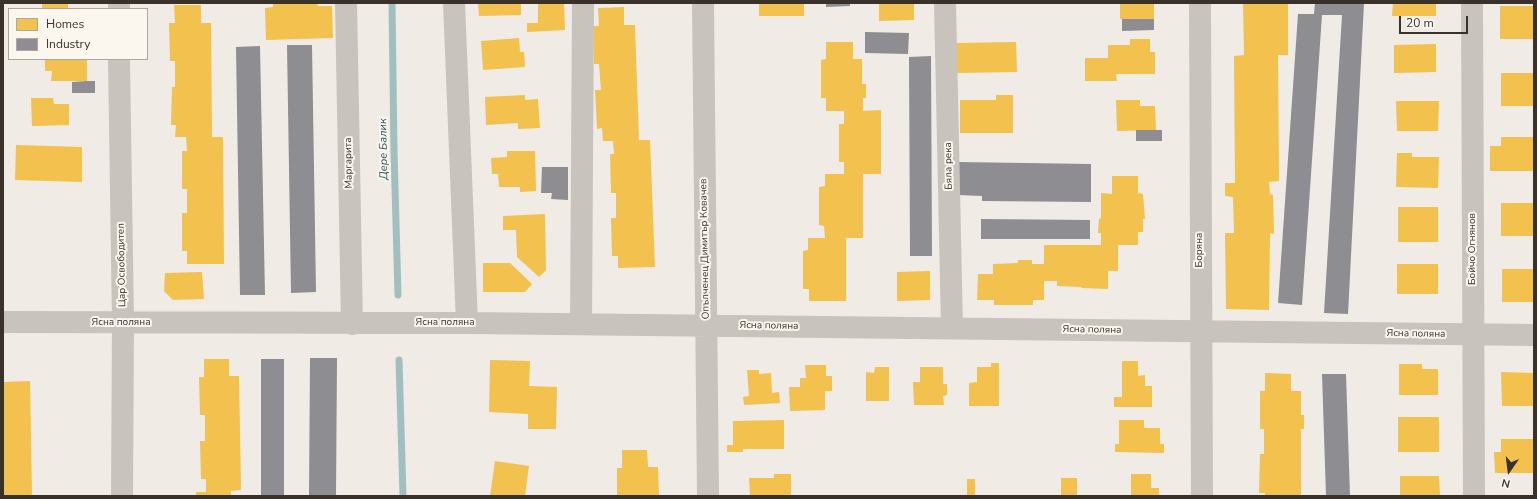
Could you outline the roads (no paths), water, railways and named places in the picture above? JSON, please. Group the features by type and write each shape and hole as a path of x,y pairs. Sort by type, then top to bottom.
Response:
{"street":[{"name":"Маргарита","path":"346,3 352,324"},
{"path":"454,3 467,323"},
{"path":"581,324 583,3"},
{"name":"Опълченец Димитър Ковачев","path":"702,3 708,496"},
{"name":"Бяла река","path":"945,3 952,328"},
{"name":"Боряна","path":"1200,3 1202,496"},
{"name":"Бойчо Огнянов","path":"1472,3 1474,496"},
{"name":"Цар Освободител","path":"119,60 122,496"},
{"name":"Ясна поляна","path":"3,322 706,325 1534,335"}],"waterway":[{"name":"Дере Балик","path":"392,3 398,295"},
{"name":"Дере Балик","path":"399,360 403,496"}]}
